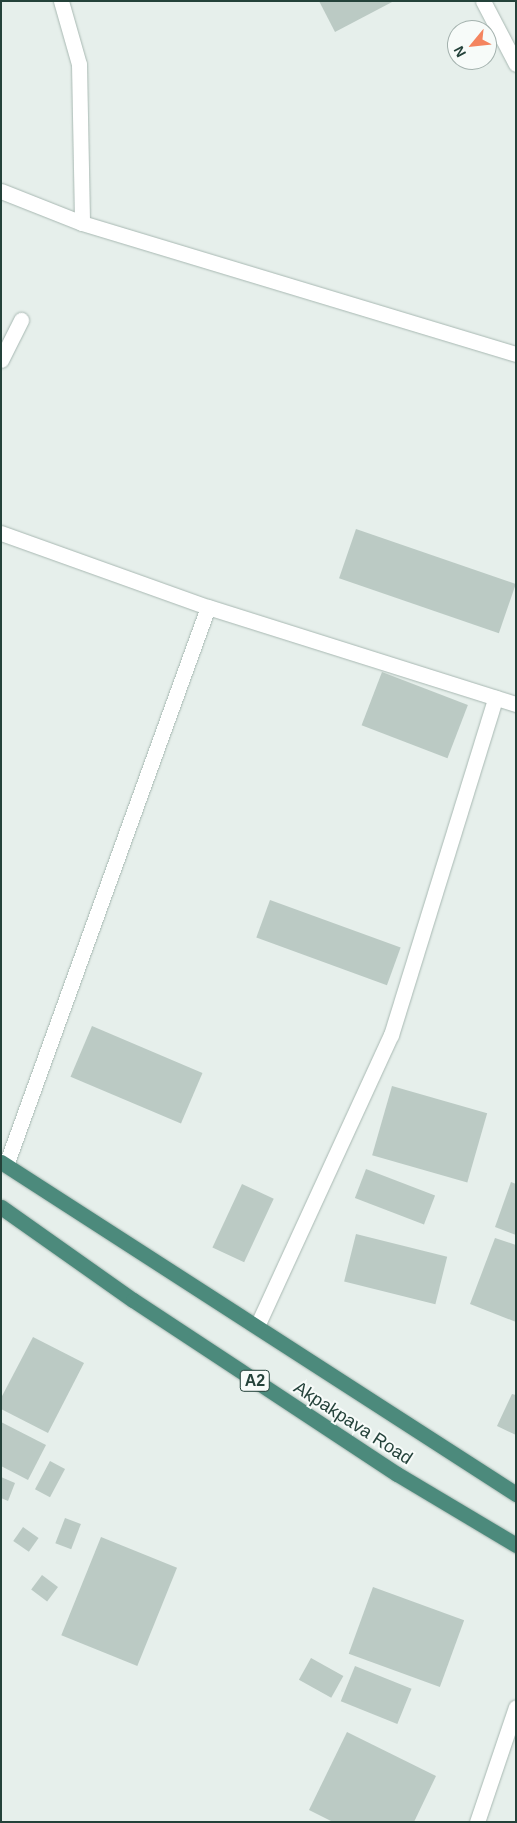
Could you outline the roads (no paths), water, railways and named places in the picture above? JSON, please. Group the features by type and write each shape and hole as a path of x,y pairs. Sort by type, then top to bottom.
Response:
{"highway":[{"name":"Akpakpava Road","path":"4,1163 516,1494"},
{"name":"Akpakpava Road","path":"1,1207 133,1300 388,1469 516,1545"}],"street":[{"path":"61,1 79,64 82,223"},
{"path":"483,1 516,64"},
{"path":"1,191 82,223 516,354"},
{"path":"1,360 21,320"},
{"path":"1,532 208,607 516,704"},
{"path":"4,1163 208,607"},
{"path":"257,1326 391,1035 495,698"},
{"path":"477,1822 516,1707"}]}
